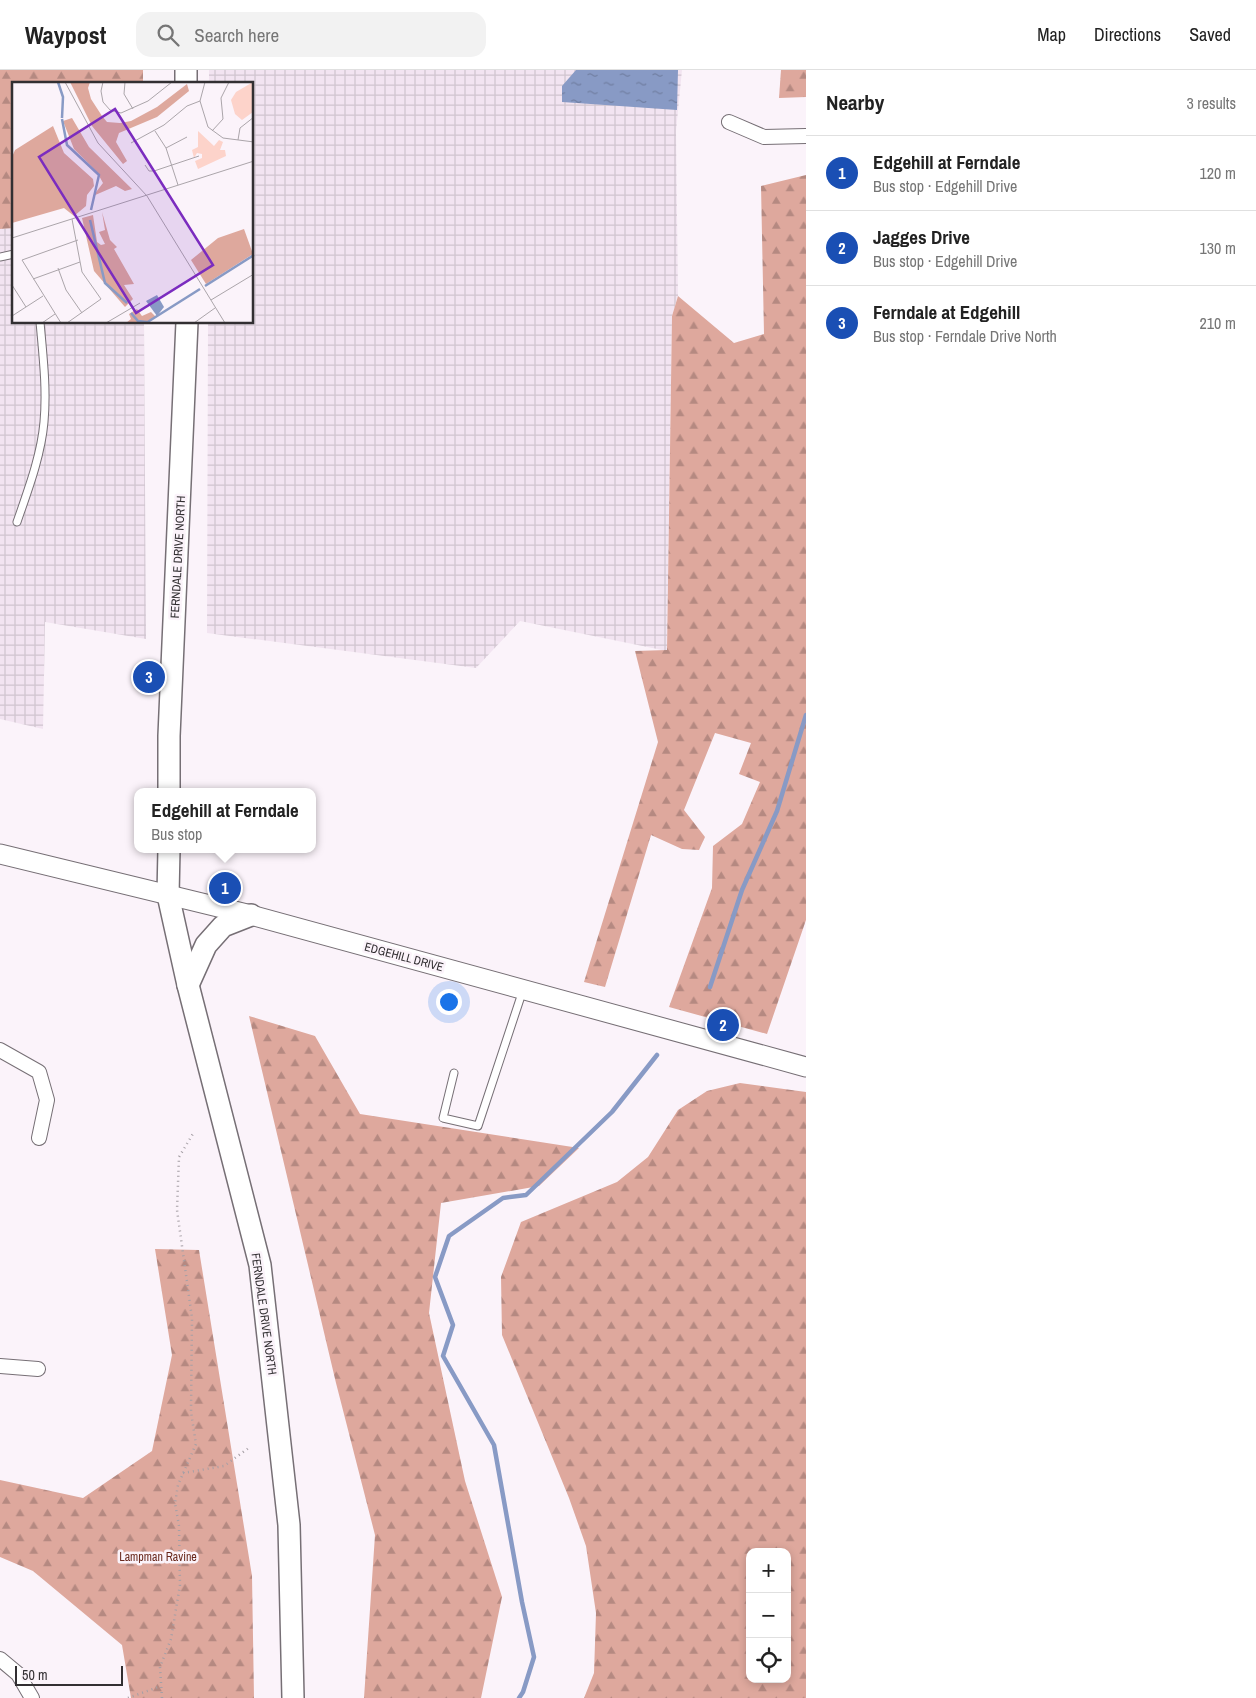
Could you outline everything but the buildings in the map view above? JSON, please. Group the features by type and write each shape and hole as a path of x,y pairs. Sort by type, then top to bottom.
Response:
{"main road":[{"name":"FERNDALE DRIVE NORTH","path":"169,788 169,736 187,324"},
{"name":"FERNDALE DRIVE NORTH","path":"169,853 168,896 188,984 260,1265 289,1525 293,1698"},
{"path":"188,984 206,946 223,926 251,915"}],"street":[{"path":"730,122 764,137 806,136"},
{"name":"EDGEHILL DRIVE","path":"0,854 251,915 806,1067"},
{"path":"0,1050 39,1072 48,1100 39,1138"},
{"path":"0,1366 38,1369"},
{"path":"0,1659 18,1674 32,1698"}],"lane":[{"path":"17,522 35,467 44,424 45,376 40,324"},
{"path":"454,1074 443,1118 478,1126 523,989"}],"path":[{"path":"162,1698 160,1667 171,1639 180,1585 179,1526 175,1503 183,1473 196,1444 191,1412 192,1318 177,1210 180,1157 194,1132"},
{"path":"183,1473 224,1466 250,1447"},
{"path":"128,1698 161,1686"}],"shaded area":[{"path":"209,70 682,70 676,131 678,296 672,316 667,651 520,621 476,668 207,633 208,324 254,324 254,82 209,82"},
{"path":"12,228 12,324 144,324 146,639 45,622 43,729 0,719 0,229"}],"green space":[{"path":"0,70 143,70 143,82 12,82 12,228 0,229"},
{"path":"781,70 806,70 806,97 779,98"},
{"path":"806,175 806,920 767,1034 669,1007 712,888 713,846 742,824 760,782 739,774 751,743 715,733 684,810 705,837 699,850 682,849 651,835 605,987 584,982 658,742 635,651 667,650 672,316 678,296 734,343 764,334 761,186"},
{"path":"249,1016 315,1036 360,1114 579,1148 539,1186 441,1203 429,1313 465,1481 502,1597 481,1698 364,1698 375,1535 336,1383"},
{"path":"740,1083 806,1092 806,1698 584,1698 594,1673 596,1613 586,1546 569,1498 502,1335 501,1277 521,1222 617,1182 648,1157 678,1110 707,1091"},
{"name":"Lampman Ravine","path":"155,1249 199,1250 252,1576 254,1698 131,1698 122,1645 33,1571 0,1557 0,1480 83,1498 152,1451 172,1355"}],"water":[{"path":"576,70 678,70 677,110 562,102 562,86"}],"waterway":[{"path":"710,987 742,890 777,811 806,715"},
{"path":"519,1698 523,1692 534,1657 522,1602 494,1445 443,1356 453,1325 435,1277 449,1236 503,1198 526,1195 612,1112 657,1055"}],"place":[{"name":"Ferndale at Edgehill","path":"149,677"},
{"name":"Edgehill at Ferndale","path":"225,888"},
{"name":"Jagges Drive","path":"723,1025"}]}
